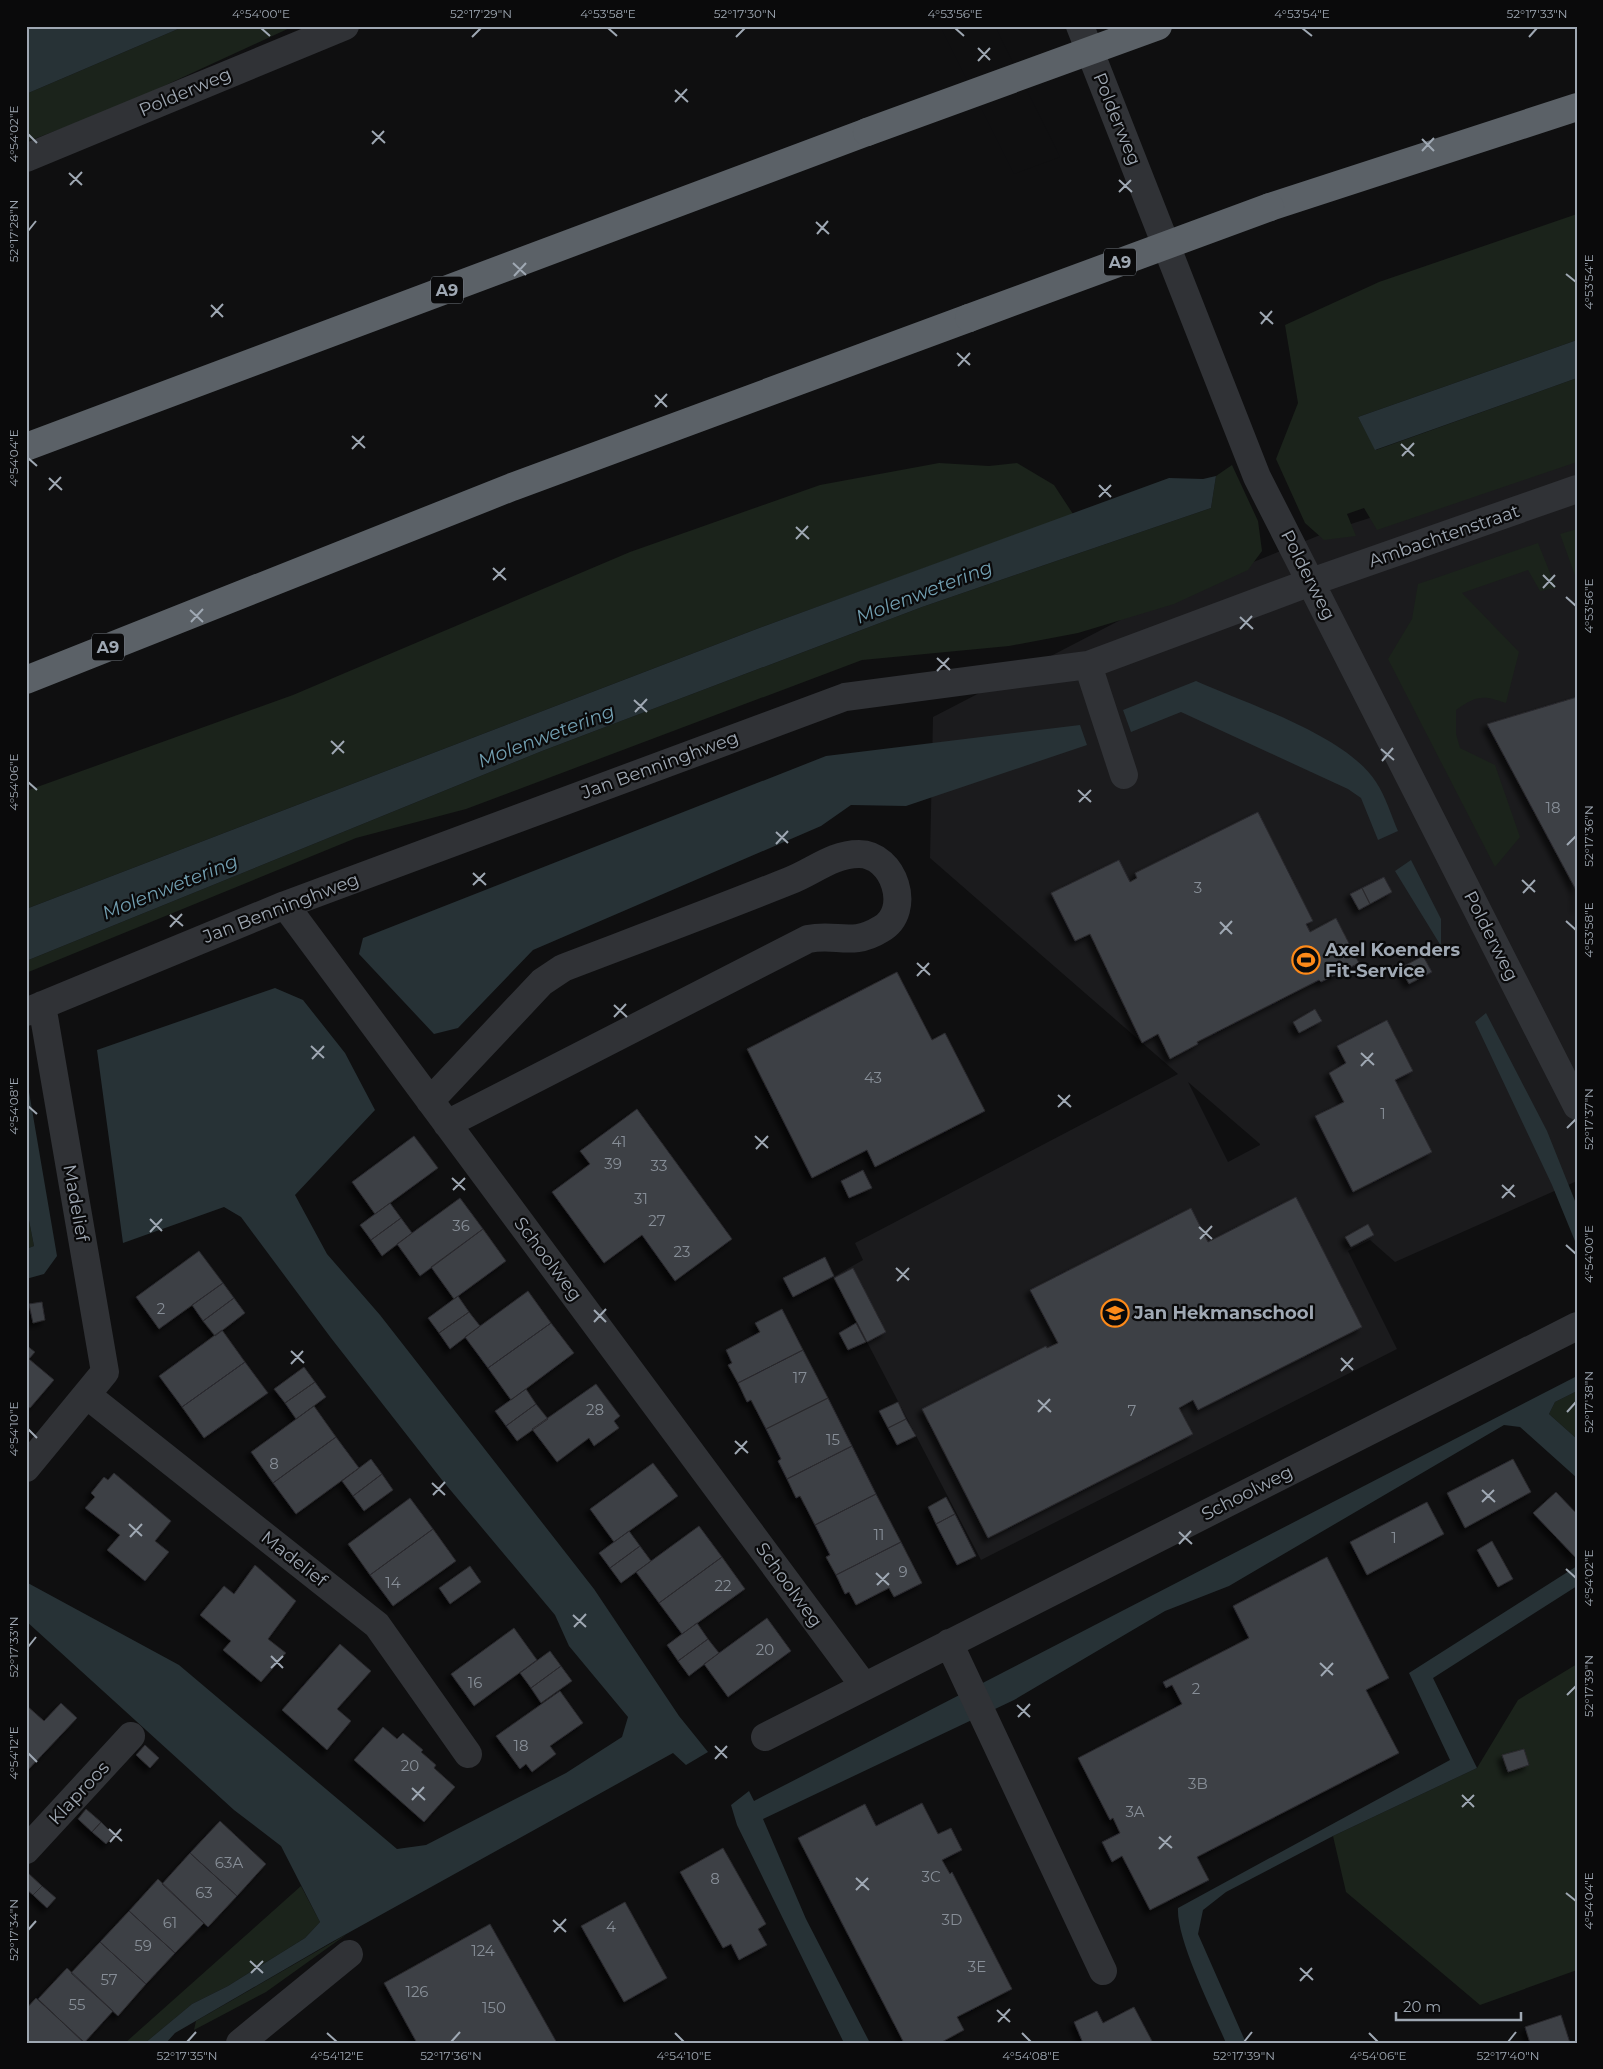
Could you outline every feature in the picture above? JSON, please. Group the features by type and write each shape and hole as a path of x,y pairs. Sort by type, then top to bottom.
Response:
{"highway":[{"name":"A9","path":"26,447 867,132 1158,26"},
{"name":"A9","path":"26,680 512,487 969,318 1270,207 1577,107"}],"street":[{"name":"Polderweg","path":"26,158 345,26"},
{"name":"Polderweg","path":"1080,26 1257,477 1577,1106"},
{"name":"Ambachtenstraat","path":"1311,582 1577,489"},
{"name":"Jan Benninghweg","path":"34,1009 284,905 845,696 1088,665 1311,582"},
{"path":"1088,665 1124,775"},
{"path":"430,1101 542,982 563,968 792,880 837,857 860,854 876,858 888,868 895,883 897,908 884,928 864,938 846,940 823,936 808,940 447,1124"},
{"name":"Schoolweg","path":"284,905 864,1686"},
{"name":"Madelief","path":"26,1468 88,1396 106,1372 34,1009"},
{"name":"Schoolweg","path":"765,1737 1577,1326"},
{"name":"Madelief","path":"88,1396 376,1625 468,1754"},
{"path":"949,1643 965,1673 1103,1971"},
{"name":"Klaproos","path":"26,1850 131,1736"},
{"path":"240,2043 349,1954"}],"shaded area":[{"path":"185,26 294,26 116,108 26,142 26,94"},
{"path":"1577,214 1577,340 1358,417 1376,450 1577,378 1577,462 1377,530 1364,508 1347,514 1356,536 1324,540 1305,523 1276,459 1298,403 1285,325 1379,282"},
{"path":"1577,452 1577,1181 1395,1262 1370,1240 1348,1251 1397,1349 981,1560 833,1277 863,1260 855,1243 1178,1074 930,858 933,717 1159,600 1335,529","holes":["1188,1082 1260,1144 1228,1162"]},
{"path":"939,463 989,466 1017,463 1054,485 1073,514 754,630 26,909 26,791 293,695 630,552 820,485"},
{"path":"1232,465 1258,521 1262,551 1248,570 1174,604 1078,633 1009,646 862,660 466,809 356,838 26,973 26,961 542,751 922,607 1211,508 1216,476"},
{"path":"1577,529 1577,581 1560,534"},
{"path":"1538,543 1556,588 1540,591 1528,570 1462,593 1519,652 1506,703 1480,698 1469,701 1456,710 1456,734 1460,748 1495,765 1520,837 1495,867 1388,659 1412,619 1418,584"},
{"path":"26,1205 34,1246 26,1249"},
{"path":"1577,1391 1577,1439 1549,1414 1555,1402"},
{"path":"1577,1664 1577,1970 1480,2005 1346,1892 1333,1836 1477,1768 1518,1700"},
{"path":"301,1886 320,1922 305,1938 228,1986 192,2004 145,2043 125,2043"},
{"path":"347,1934 266,1992 194,2030 196,2021"}],"water":[{"path":"26,26 185,26 26,94"},
{"path":"1577,340 1577,378 1375,450 1358,417"},
{"name":"Molenwetering","path":"1216,476 1211,508 922,607 542,751 26,961 26,909 754,630 1169,478 1203,479"},
{"path":"1196,681 1294,722 1342,750 1362,765 1376,782 1386,800 1398,831 1378,840 1361,798 1348,789 1181,712 1131,732 1123,710"},
{"path":"1080,725 1087,745 906,806 851,805 821,826 533,950 458,1028 434,1034 359,954 363,938 826,756"},
{"path":"1411,860 1441,919 1441,946 1395,871"},
{"path":"275,988 303,1000 345,1053 375,1110 295,1195 327,1254 380,1315 594,1589 679,1716 708,1752 686,1765 673,1753 330,1943 175,2033 166,2043 145,2043 192,2004 228,1986 305,1938 320,1922 281,1846 234,1810 26,1621 26,1582 179,1665 397,1849 426,1845 566,1773 622,1737 628,1717 569,1646 555,1615 442,1480 331,1338 241,1217 224,1207 123,1243 97,1050"},
{"path":"1486,1013 1547,1131 1577,1206 1577,1246 1552,1185 1475,1022"},
{"path":"26,1090 29,1092 57,1256 44,1274 26,1279 26,1249 34,1246 26,1205"},
{"path":"1577,1376 1577,1391 1555,1402 1549,1414 1577,1439 1577,1478 1520,1427 1504,1425 1229,1586 1165,1611 1014,1700 763,1819 806,1919 870,2043 844,2043 737,1825 731,1805 749,1791 754,1801"},
{"path":"1577,1566 1577,1586 1433,1678 1477,1768 1333,1836 1226,1892 1203,1910 1198,1934 1246,2043 1226,2043 1189,1956 1179,1921 1178,1908 1450,1760 1409,1673"}],"pier":[{"path":"940,26 995,26 1060,157 1014,174"}],"building":[{"path":"1577,697 1577,909 1576,890 1487,724"},
{"path":"1258,812 1313,921 1306,924 1310,932 1336,918 1359,963 1321,982 1319,980 1197,1042 1198,1044 1170,1059 1158,1034 1142,1043 1090,934 1075,941 1051,893 1119,860 1130,882 1137,878 1135,873"},
{"path":"1384,877 1392,892 1370,904 1362,888"},
{"path":"1362,888 1370,904 1359,910 1350,894"},
{"path":"1423,956 1432,972 1409,984 1400,968"},
{"path":"897,972 932,1040 945,1033 985,1111 875,1167 867,1150 812,1178 747,1049"},
{"path":"1315,1009 1322,1021 1299,1033 1293,1022"},
{"path":"1387,1020 1413,1071 1395,1080 1432,1152 1353,1192 1315,1116 1344,1102 1329,1073 1346,1063 1337,1046"},
{"path":"637,1109 732,1239 675,1281 642,1235 604,1263 552,1192 590,1164 580,1151"},
{"path":"414,1136 438,1168 375,1214 352,1182"},
{"path":"863,1170 872,1188 849,1198 841,1181"},
{"path":"1296,1197 1362,1327 1198,1410 1193,1400 1179,1408 1193,1434 988,1538 922,1409 1046,1346 1047,1348 1058,1343 1030,1290 1191,1208 1208,1242"},
{"path":"460,1198 483,1229 420,1276 397,1244"},
{"path":"390,1203 401,1218 371,1240 360,1225"},
{"path":"401,1218 412,1233 382,1256 371,1240"},
{"path":"1368,1224 1374,1235 1351,1247 1345,1237"},
{"path":"483,1229 506,1261 454,1299 431,1267"},
{"path":"199,1251 223,1283 159,1329 136,1297"},
{"path":"825,1257 834,1276 793,1297 783,1278"},
{"path":"853,1268 886,1332 867,1342 834,1278"},
{"path":"223,1283 234,1298 203,1321 192,1305"},
{"path":"528,1291 551,1323 488,1368 465,1337"},
{"path":"458,1296 469,1312 439,1333 428,1318"},
{"path":"234,1298 245,1313 215,1336 203,1321"},
{"path":"42,1302 45,1320 33,1323 29,1304"},
{"path":"782,1309 803,1350 738,1383 728,1365 732,1363 726,1350 760,1332 755,1323"},
{"path":"469,1312 480,1326 450,1349 439,1333"},
{"path":"551,1323 574,1353 511,1400 488,1368"},
{"path":"856,1323 866,1342 848,1350 839,1333"},
{"path":"222,1330 245,1362 182,1407 159,1376"},
{"path":"26,1345 35,1352 29,1359 54,1380 30,1408 26,1405"},
{"path":"803,1350 828,1398 766,1429 751,1400 747,1402 738,1383"},
{"path":"245,1362 268,1393 204,1438 182,1407"},
{"path":"304,1367 315,1382 285,1403 274,1389"},
{"path":"315,1382 326,1397 296,1419 285,1403"},
{"path":"596,1384 620,1416 614,1421 619,1428 594,1446 589,1438 557,1462 532,1429"},
{"path":"526,1389 536,1404 506,1426 495,1411"},
{"path":"828,1398 852,1446 787,1479 778,1461 781,1459 766,1429"},
{"path":"898,1402 906,1419 888,1428 879,1411"},
{"path":"536,1404 548,1419 517,1441 506,1426"},
{"path":"314,1406 336,1437 273,1483 251,1452"},
{"path":"906,1419 916,1436 897,1445 888,1428"},
{"path":"336,1437 359,1468 296,1514 273,1483"},
{"path":"852,1446 876,1494 815,1525 800,1496 796,1498 787,1479"},
{"path":"371,1459 382,1474 353,1496 342,1481"},
{"path":"1513,1459 1531,1492 1465,1528 1447,1493"},
{"path":"653,1463 678,1496 614,1542 590,1509"},
{"path":"114,1473 171,1521 155,1541 169,1552 145,1581 107,1550 120,1535 85,1508 95,1497 91,1493 104,1477 108,1480"},
{"path":"382,1474 393,1490 364,1511 353,1496"},
{"path":"1556,1492 1577,1514 1576,1558 1533,1513"},
{"path":"876,1494 901,1542 836,1575 826,1557 830,1555 815,1525"},
{"path":"946,1497 955,1514 936,1524 928,1507"},
{"path":"410,1498 433,1529 370,1575 348,1544"},
{"path":"1427,1502 1444,1534 1367,1575 1350,1542"},
{"path":"955,1514 976,1556 957,1565 936,1524"},
{"path":"699,1526 722,1557 659,1603 636,1572"},
{"path":"433,1529 456,1561 393,1606 370,1575"},
{"path":"629,1531 640,1546 610,1568 599,1553"},
{"path":"1492,1541 1513,1579 1498,1587 1477,1550"},
{"path":"901,1542 922,1583 894,1597 889,1588 856,1605 849,1592 845,1594 836,1575"},
{"path":"640,1546 651,1561 621,1583 610,1568"},
{"path":"722,1557 745,1589 682,1634 659,1603"},
{"path":"1327,1557 1389,1678 1366,1690 1399,1753 1197,1857 1209,1880 1150,1910 1122,1856 1112,1862 1102,1842 1120,1833 1113,1818 1110,1820 1078,1758 1182,1704 1172,1685 1166,1688 1163,1682 1249,1638 1233,1606"},
{"path":"255,1565 296,1601 268,1639 286,1653 261,1682 223,1650 231,1641 200,1615 224,1586 234,1594"},
{"path":"470,1566 481,1582 450,1604 439,1588"},
{"path":"767,1618 791,1651 728,1697 704,1664"},
{"path":"697,1623 708,1639 678,1661 667,1645"},
{"path":"514,1628 537,1660 474,1706 451,1674"},
{"path":"708,1639 719,1653 689,1676 678,1661"},
{"path":"340,1644 371,1671 337,1709 351,1721 327,1750 282,1710"},
{"path":"550,1651 561,1666 531,1688 520,1673"},
{"path":"561,1666 572,1681 541,1703 531,1688"},
{"path":"560,1691 583,1723 550,1746 556,1754 532,1772 526,1764 520,1769 496,1736"},
{"path":"61,1703 77,1718 26,1772 26,1705 44,1721"},
{"path":"383,1727 397,1739 403,1733 423,1750 421,1752 436,1765 434,1768 455,1787 424,1822 354,1760"},
{"path":"145,1745 159,1758 150,1768 136,1755"},
{"path":"1524,1749 1529,1765 1508,1772 1502,1755"},
{"path":"922,1803 938,1834 951,1828 962,1850 942,1860 950,1874 952,1872 1012,1989 957,2017 964,2030 940,2043 904,2043 798,1838 865,1804 876,1826"},
{"path":"86,1809 101,1822 92,1832 78,1819"},
{"path":"220,1821 266,1864 237,1896 190,1853"},
{"path":"101,1822 114,1835 106,1844 92,1832"},
{"path":"723,1848 766,1924 758,1929 767,1945 739,1960 731,1944 723,1948 680,1872"},
{"path":"190,1853 237,1896 208,1927 162,1884"},
{"path":"28,1873 42,1886 33,1895 26,1889"},
{"path":"158,1879 204,1923 175,1953 129,1911"},
{"path":"42,1886 56,1898 47,1908 33,1895"},
{"path":"625,1902 667,1978 624,2002 581,1926"},
{"path":"129,1911 175,1953 146,1984 100,1942"},
{"path":"490,1924 557,2043 417,2043 384,1983"},
{"path":"100,1942 146,1984 118,2016 71,1973"},
{"path":"67,1968 113,2011 84,2043 38,1999"},
{"path":"36,1998 83,2041 81,2043 26,2043 26,2009"},
{"path":"1134,2007 1153,2043 1083,2043 1074,2022 1097,2011 1103,2023"},
{"path":"1561,2015 1570,2043 1530,2043 1525,2027"}],"place":[{"name":"Axel Koenders Fit-Service","path":"1306,960"},
{"name":"Jan Hekmanschool","path":"1115,1313"}]}
